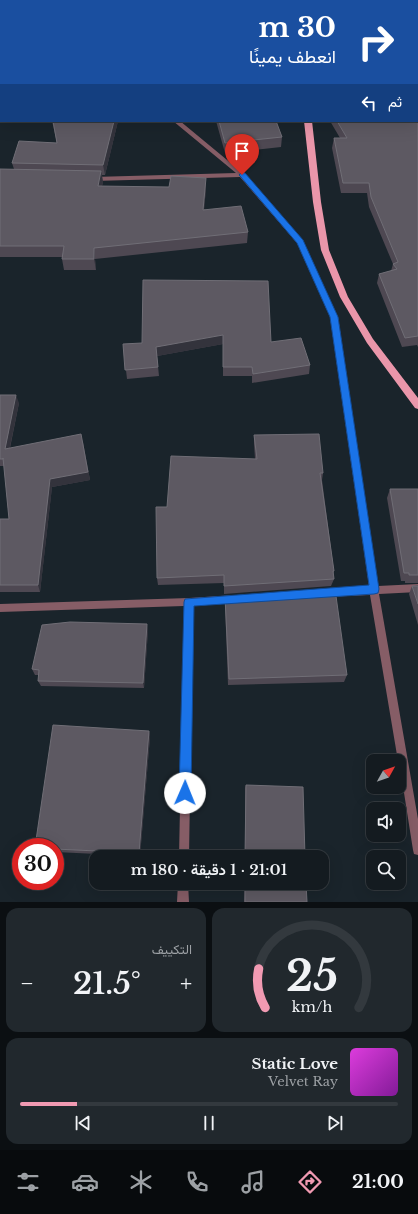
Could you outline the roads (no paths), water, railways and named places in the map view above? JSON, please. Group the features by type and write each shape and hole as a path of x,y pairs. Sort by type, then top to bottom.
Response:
{"main road":[{"path":"308,122 317,202 325,250 344,297 370,341 418,406"}],"street":[{"path":"177,122 242,175 300,242 334,317 374,589 418,850"},
{"path":"82,179 242,175"},
{"path":"312,594 374,589 418,588"},
{"path":"0,608 189,602 243,598"},
{"path":"184,850 189,602"},
{"path":"183,890 183,902"}]}
